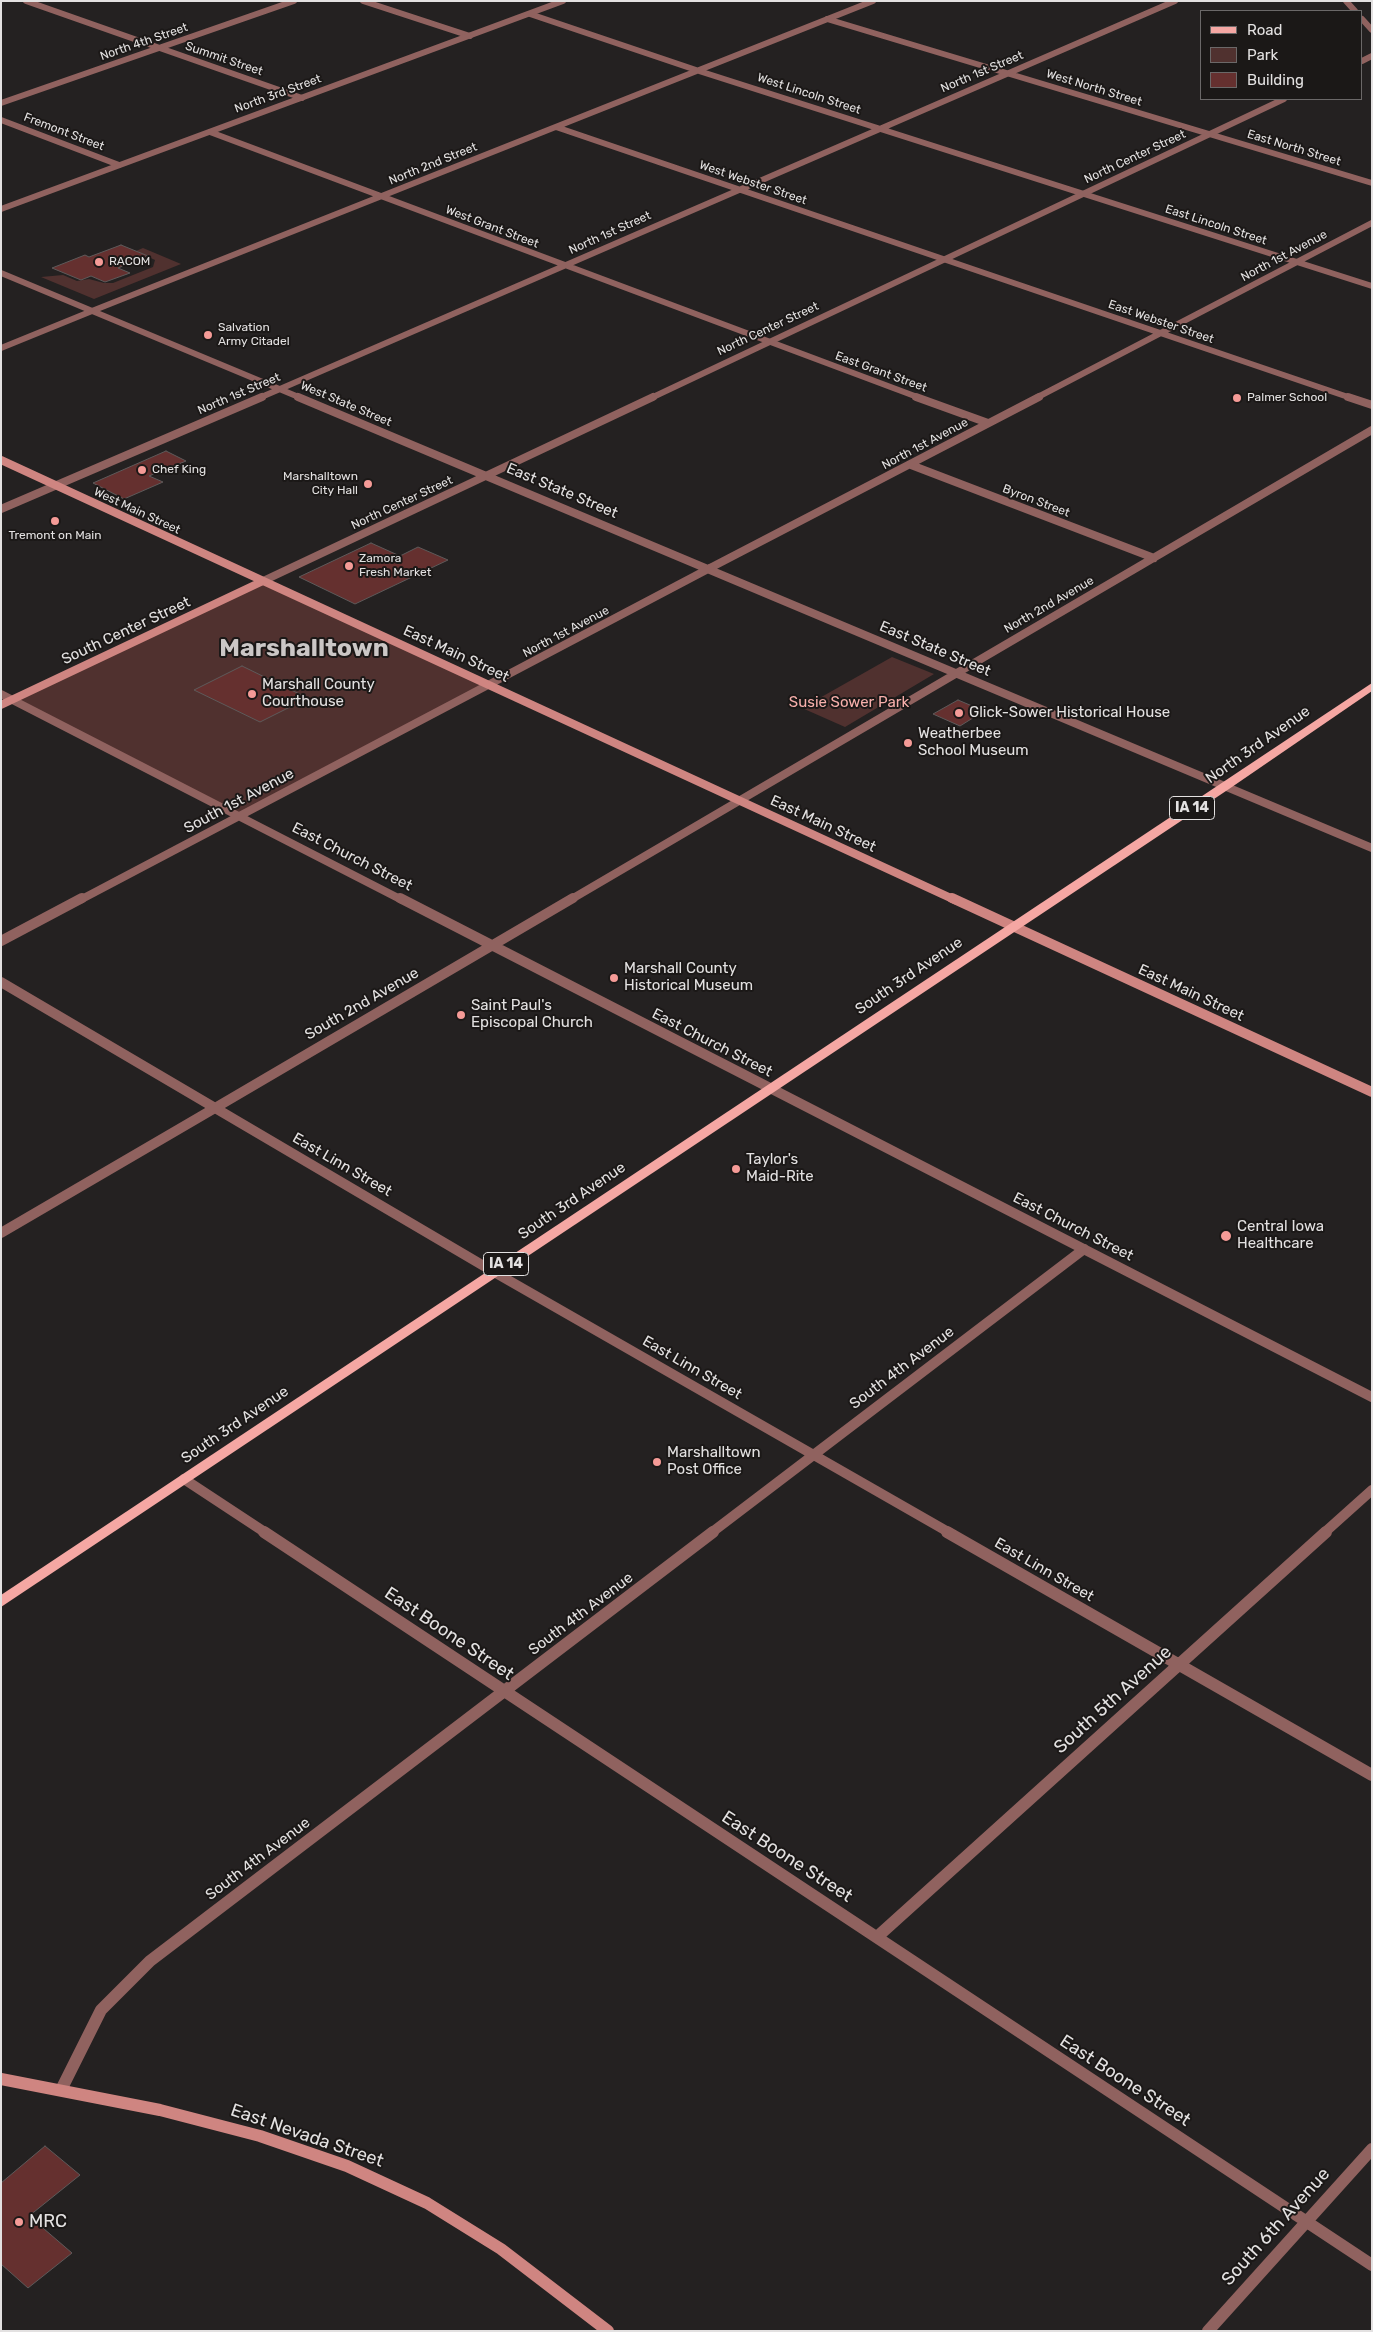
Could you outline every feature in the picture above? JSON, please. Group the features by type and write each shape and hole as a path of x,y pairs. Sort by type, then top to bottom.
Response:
{"main road":[{"name":"West Main Street","path":"1,460 263,581"},
{"name":"East Main Street","path":"263,581 1011,928 1372,1092"},
{"name":"South Center Street","path":"1,705 263,581"},
{"name":"North 3rd Avenue","path":"1011,928 1225,787 1372,686"},
{"name":"South 3rd Avenue","path":"1,1602 1011,928"},
{"name":"East Nevada Street","path":"1,2078 160,2110 268,2138 346,2166 427,2203 501,2249 608,2331"}],"street":[{"name":"Summit Street","path":"26,1 302,98"},
{"name":"North 4th Street","path":"1,103 294,1"},
{"path":"363,1 470,36"},
{"name":"North 3rd Street","path":"1,209 563,1"},
{"name":"North 2nd Street","path":"1,348 873,1"},
{"name":"North 1st Street","path":"1,509 1174,1"},
{"name":"West Lincoln Street","path":"530,14 1082,193"},
{"name":"West North Street","path":"827,20 1210,134"},
{"path":"1363,20 1372,30"},
{"name":"North Center Street","path":"263,581 1282,100"},
{"name":"Fremont Street","path":"1,120 119,165"},
{"name":"West Webster Street","path":"556,127 942,260"},
{"name":"West Grant Street","path":"210,132 767,342"},
{"name":"East North Street","path":"1210,134 1372,183"},
{"name":"East Lincoln Street","path":"1082,193 1372,286"},
{"name":"North 1st Avenue","path":"489,685 1372,223"},
{"name":"East Webster Street","path":"942,260 1372,405"},
{"name":"West State Street","path":"1,273 488,475"},
{"name":"East Grant Street","path":"767,342 988,423"},
{"name":"North 2nd Avenue","path":"738,801 1372,430"},
{"name":"Byron Street","path":"910,465 1154,558"},
{"name":"East State Street","path":"488,475 1372,848"},
{"name":"South 1st Avenue","path":"1,941 489,685"},
{"name":"East Church Street","path":"1,694 1372,1397"},
{"name":"South 2nd Avenue","path":"1,1233 738,801"},
{"name":"East Linn Street","path":"1,982 494,1272 1372,1775"},
{"name":"South 4th Avenue","path":"60,2090 101,2010 150,1961 506,1692 1084,1250"},
{"name":"East Boone Street","path":"184,1479 1372,2265"},
{"name":"South 5th Avenue","path":"877,1937 1372,1490"},
{"name":"South 6th Avenue","path":"1208,2331 1372,2149"}],"green space":[{"path":"143,248 181,264 94,299 41,277 63,275 77,281 89,279 113,283 153,267 155,260 136,251"},
{"path":"263,581 489,685 239,816 13,700"},
{"name":"Susie Sower Park","path":"892,657 934,674 845,727 802,708"}],"building":[{"name":"RACOM","path":"121,245 148,256 118,268 130,273 105,282 91,276 81,280 52,268 85,255 89,257"},
{"name":"Chef King","path":"166,451 186,461 149,476 163,482 124,499 93,483"},
{"path":"371,543 400,556 418,547 448,560 355,604 299,577"},
{"name":"Marshall County Courthouse","path":"242,666 308,698 260,722 194,690"},
{"name":"Glick-Sower Historical House","path":"958,700 984,711 960,726 933,714"},
{"path":"45,2146 80,2175 29,2216 72,2253 28,2288 1,2264 1,2183"}],"place":[{"name":"RACOM","path":"99,262"},
{"name":"Salvation Army Citadel","path":"208,335"},
{"name":"Palmer School","path":"1237,398"},
{"name":"Chef King","path":"142,470"},
{"name":"Marshalltown City Hall","path":"368,484"},
{"name":"Tremont on Main","path":"55,521"},
{"name":"Zamora Fresh Market","path":"349,566"},
{"name":"Marshall County Courthouse","path":"252,694"},
{"name":"Glick-Sower Historical House","path":"959,713"},
{"name":"Weatherbee School Museum","path":"908,743"},
{"name":"Marshall County Historical Museum","path":"614,978"},
{"name":"Saint Paul's Episcopal Church","path":"461,1015"},
{"name":"Taylor's Maid-Rite","path":"736,1169"},
{"name":"Central Iowa Healthcare","path":"1226,1236"},
{"name":"Marshalltown Post Office","path":"657,1462"},
{"name":"MRC","path":"19,2222"}],"district":[{"name":"Marshalltown","path":"304,649"}]}
